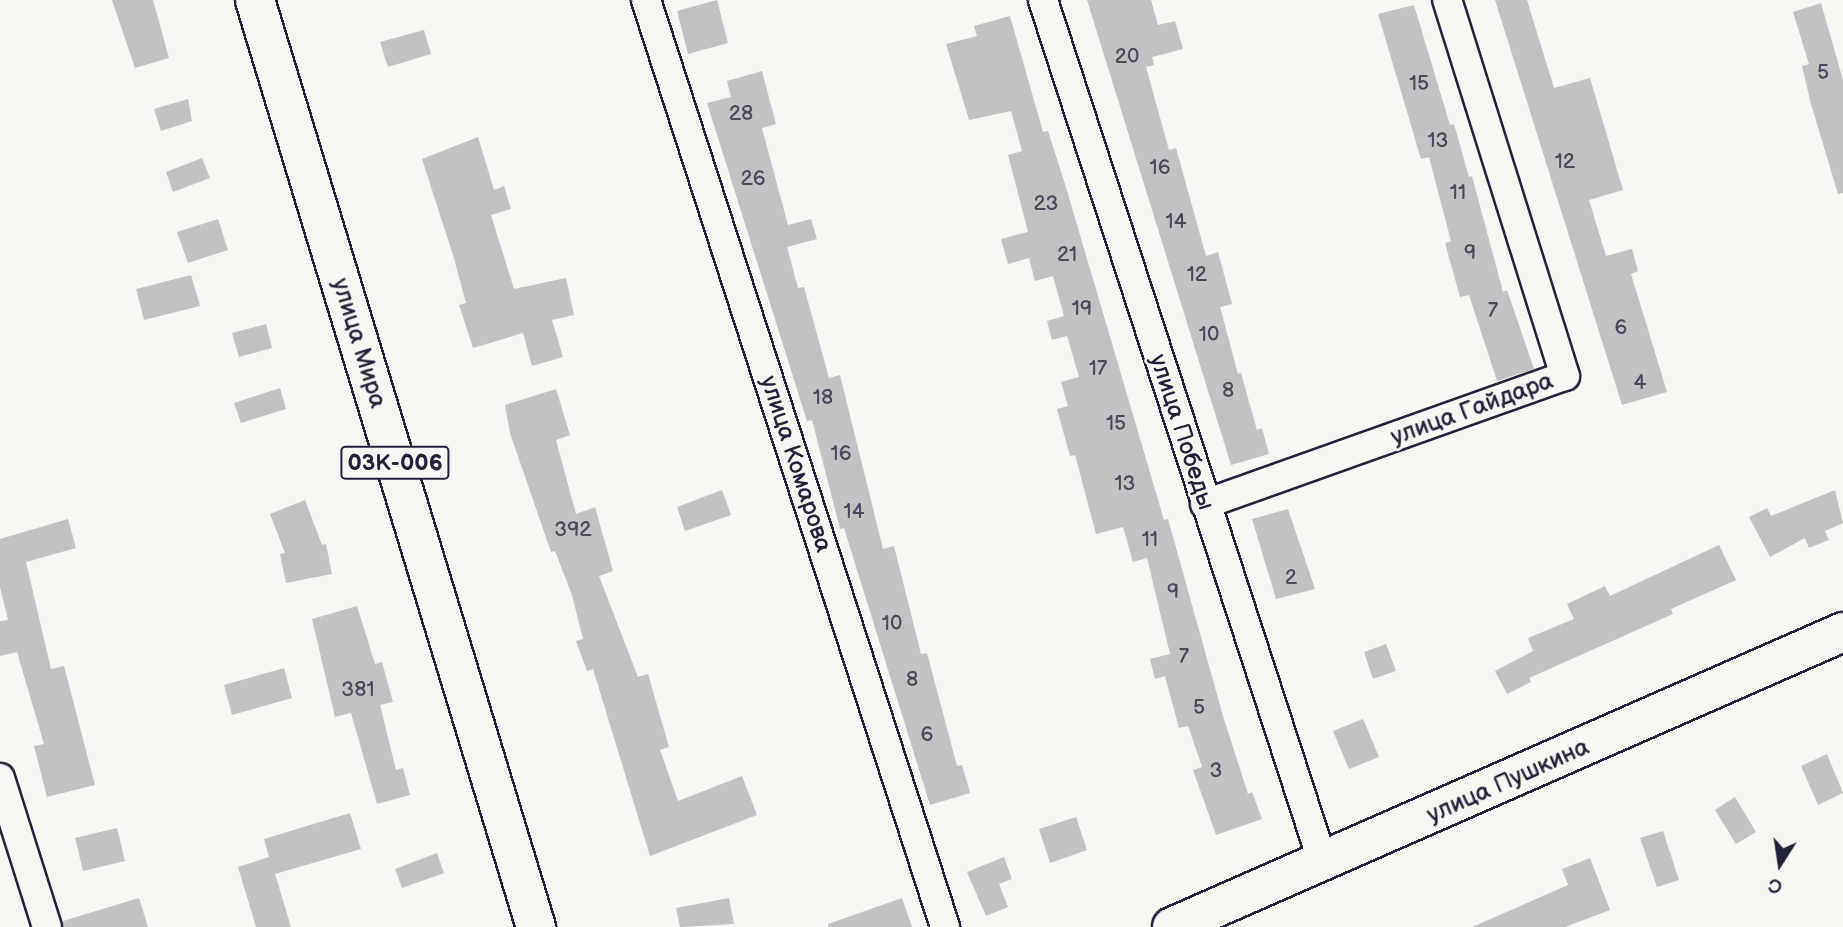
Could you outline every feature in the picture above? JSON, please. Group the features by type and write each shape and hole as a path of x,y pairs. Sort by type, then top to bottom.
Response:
{"main road":[{"name":"улица Мира","path":"255,0 536,927"},
{"name":"улица Пушкина","path":"1172,927 1323,863 1843,632"}],"street":[{"name":"улица Комарова","path":"646,0 945,927"},
{"name":"улица Победы","path":"1043,0 1323,863"},
{"name":"улица Гайдара","path":"1205,504 1565,376 1447,0"},
{"path":"0,778 47,927"}],"building":[{"path":"112,0 153,0 169,58 135,68"},
{"path":"717,0 728,43 688,54 677,11"},
{"path":"1087,0 1151,0 1158,25 1175,21 1183,49 1152,57 1154,65 1146,67 1169,150 1176,148 1206,256 1218,252 1232,304 1220,307 1238,374 1241,373 1257,430 1262,428 1269,454 1231,465"},
{"path":"1495,0 1527,0 1554,88 1590,78 1623,190 1589,200 1606,256 1632,249 1638,271 1631,274 1667,392 1622,405"},
{"path":"1821,3 1843,80 1843,193 1838,194 1811,104 1802,66 1809,64 1793,12"},
{"path":"1414,5 1450,125 1454,124 1469,177 1472,176 1503,292 1507,290 1534,369 1497,381 1469,295 1460,297 1445,243 1451,241 1429,157 1421,159 1378,14"},
{"path":"1010,16 1043,132 1048,131 1065,184 1164,520 1168,519 1223,716 1248,794 1252,792 1262,819 1216,835 1193,770 1202,767 1188,726 1179,728 1165,676 1155,679 1150,659 1170,654 1147,558 1133,562 1123,527 1096,534 1075,455 1070,456 1057,409 1068,406 1061,382 1079,377 1067,336 1052,340 1047,321 1064,316 1053,276 1035,281 1029,258 1008,264 1001,239 1028,232 1008,155 1022,151 1011,111 969,120 946,44 977,36 974,26"},
{"path":"424,30 431,54 388,67 380,42"},
{"path":"762,71 776,124 762,128 788,225 811,219 817,239 787,247 798,288 804,287 829,378 840,375 883,549 894,546 921,654 927,653 957,766 962,765 970,793 930,805 844,528 840,529 812,420 807,421 707,103 731,97 727,81"},
{"path":"188,99 192,121 161,131 154,109"},
{"path":"478,137 494,190 504,186 511,209 491,215 514,289 566,278 574,315 552,320 563,357 532,366 523,333 473,348 459,305 466,303 422,159"},
{"path":"202,158 210,178 173,192 166,172"},
{"path":"218,219 228,250 188,263 177,232"},
{"path":"191,275 200,306 144,320 136,289"},
{"path":"266,324 272,348 239,357 232,333"},
{"path":"280,388 286,409 241,423 234,403"},
{"path":"556,389 570,435 556,440 576,514 595,507 613,571 599,576 638,677 648,674 669,747 660,750 678,801 742,776 757,815 650,856 593,669 587,671 576,641 583,639 572,595 555,551 551,552 510,433 505,405"},
{"path":"722,490 731,515 685,531 677,507"},
{"path":"1835,490 1843,523 1825,531 1829,540 1809,548 1805,538 1770,557 1749,517 1767,508 1771,516"},
{"path":"305,500 322,545 326,544 332,574 286,583 280,554 285,553 270,514"},
{"path":"1288,509 1315,589 1276,599 1252,519"},
{"path":"68,519 76,548 26,562 51,669 64,666 95,785 47,797 34,746 44,744 17,652 0,656 0,621 8,620 0,587 0,539"},
{"path":"1719,545 1736,580 1671,609 1673,614 1529,678 1531,682 1507,694 1495,671 1533,651 1528,638 1574,619 1567,604 1605,586 1610,596"},
{"path":"357,606 375,664 382,662 393,702 380,705 396,770 403,768 410,795 377,804 351,713 335,717 312,619"},
{"path":"1386,644 1396,671 1373,679 1364,652"},
{"path":"284,668 292,698 232,715 224,685"},
{"path":"1363,719 1379,757 1349,769 1333,731"},
{"path":"1827,754 1843,793 1818,805 1801,766"},
{"path":"1735,797 1756,832 1736,844 1715,810"},
{"path":"350,813 361,849 275,874 291,927 256,927 238,867 269,857 264,839"},
{"path":"1076,817 1087,850 1050,863 1039,829"},
{"path":"117,828 125,861 83,871 75,838"},
{"path":"1663,831 1679,880 1657,887 1640,838"},
{"path":"437,853 444,873 402,888 395,869"},
{"path":"1004,857 1012,879 999,884 1008,907 986,916 967,872"},
{"path":"1590,858 1610,910 1565,927 1472,927 1568,885 1562,869"},
{"path":"139,898 148,927 63,927 63,921"},
{"path":"729,898 734,924 680,927 676,908"},
{"path":"902,898 912,927 828,927 828,924"}]}
